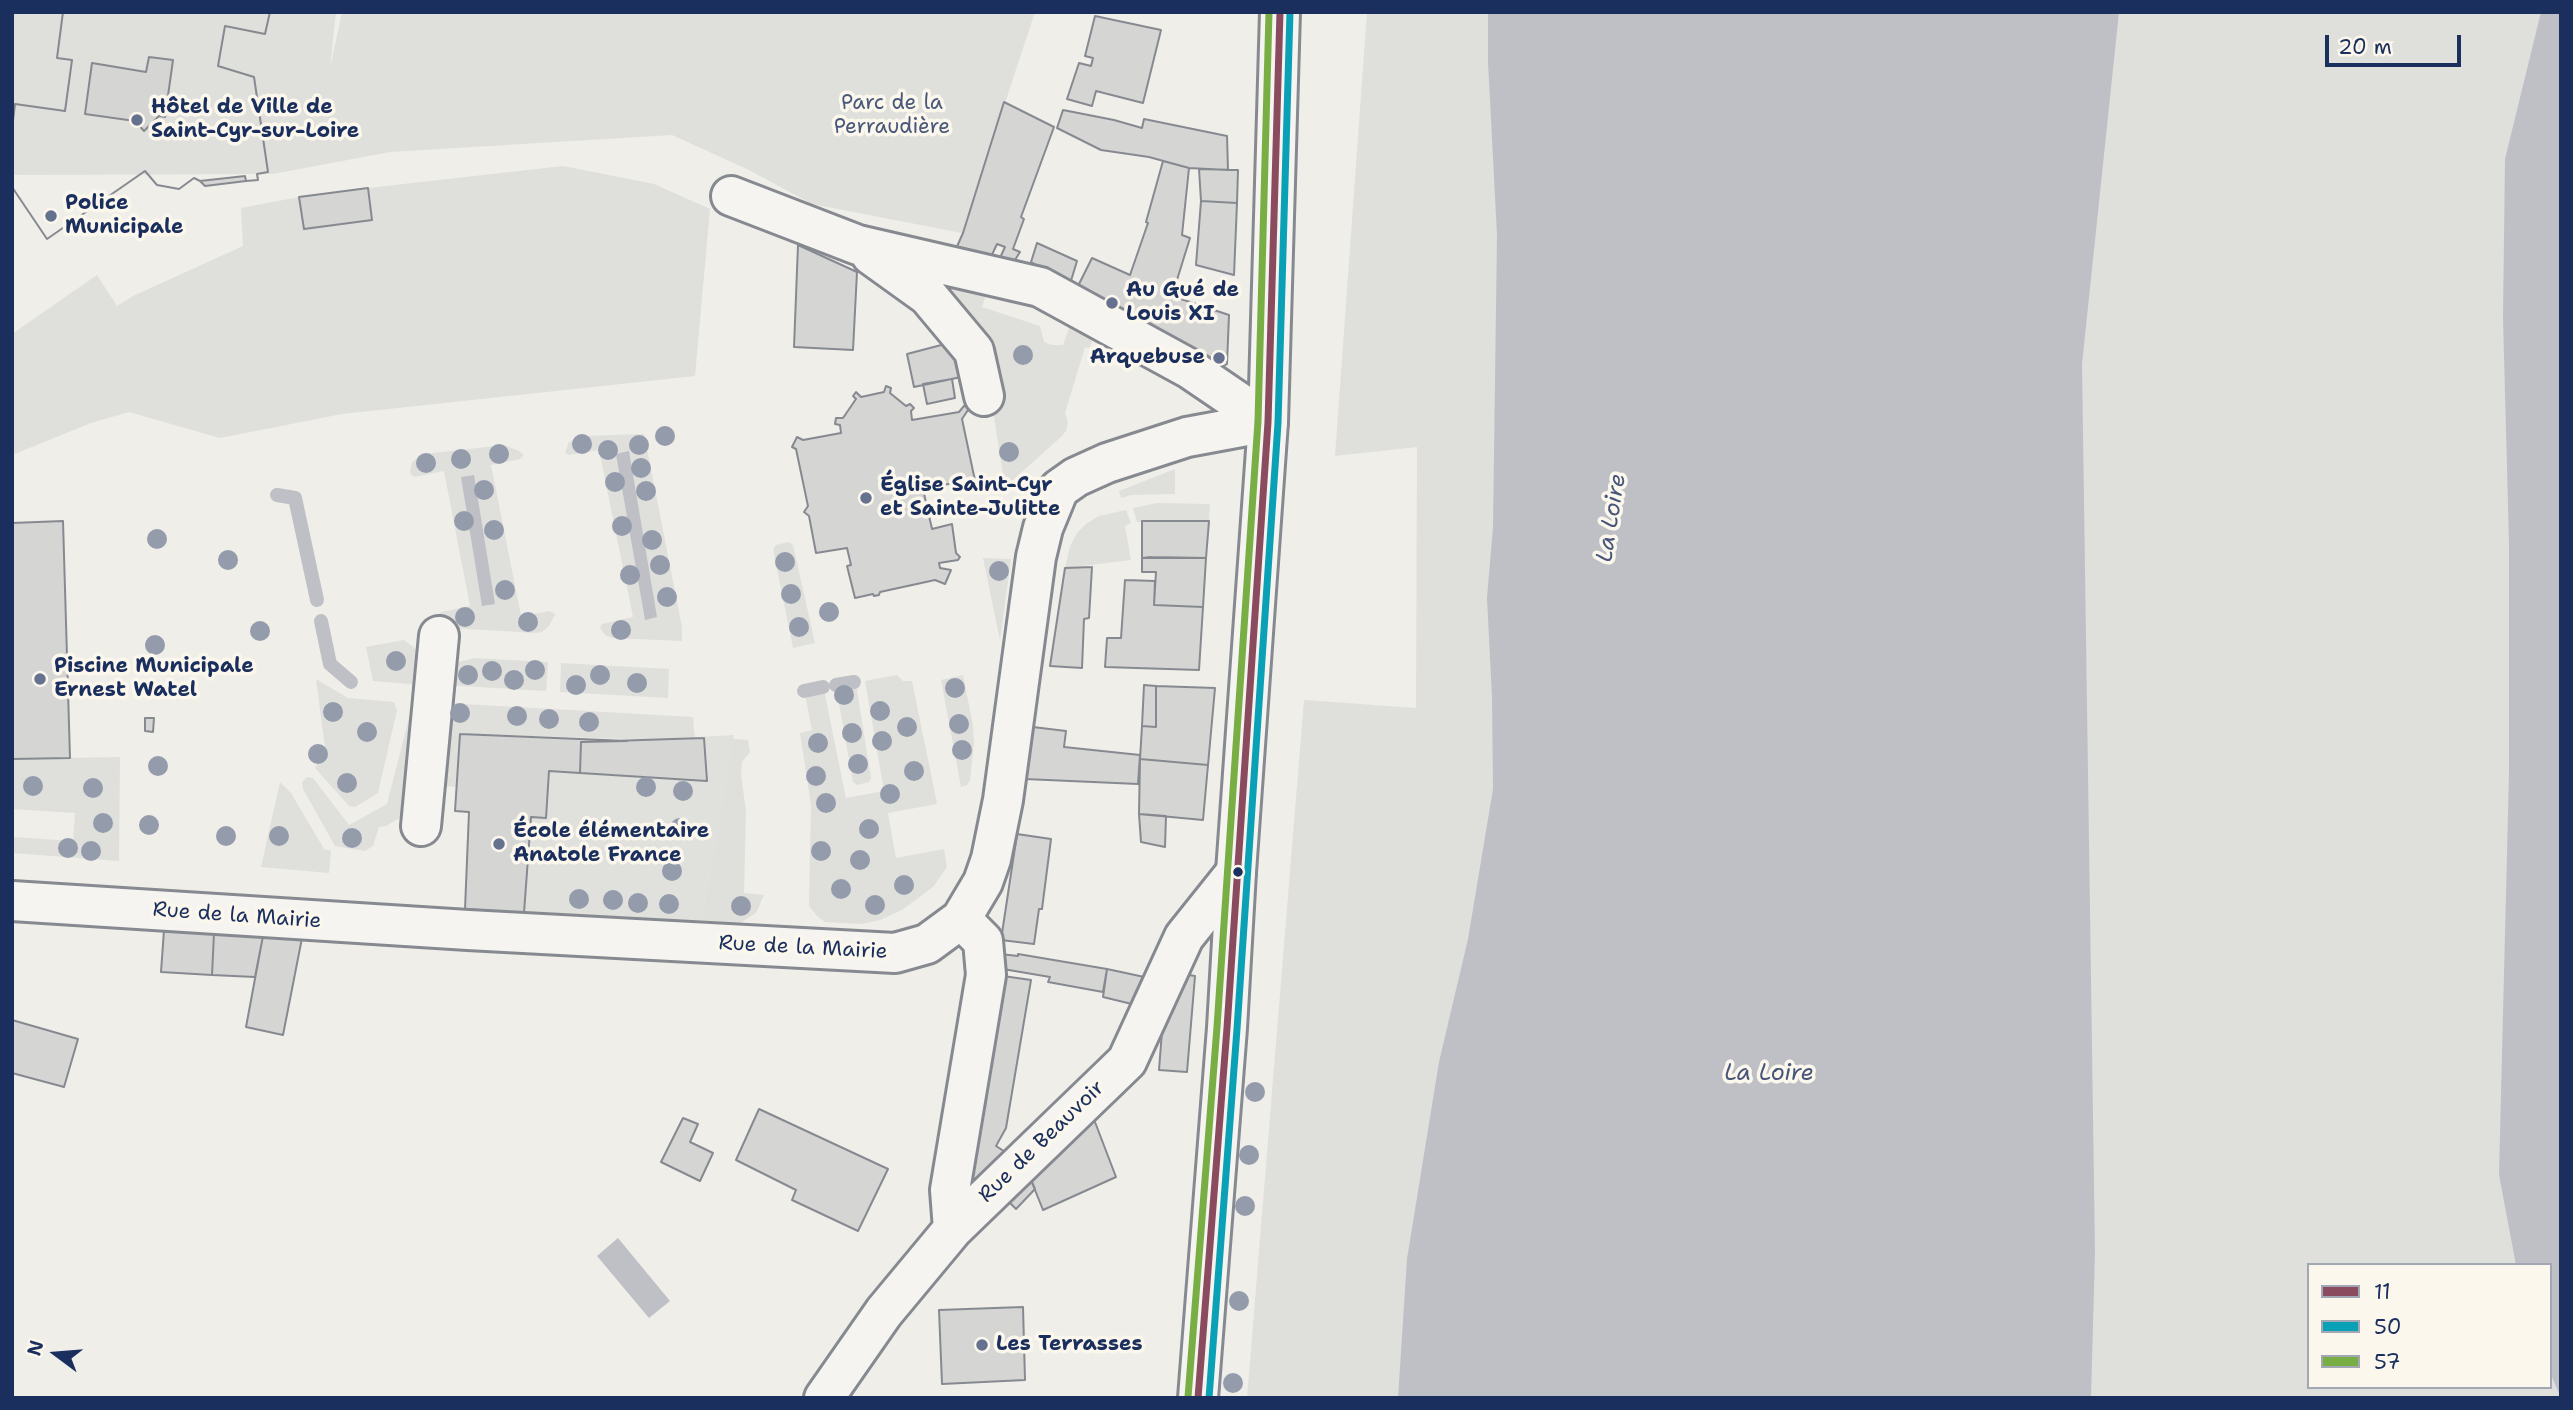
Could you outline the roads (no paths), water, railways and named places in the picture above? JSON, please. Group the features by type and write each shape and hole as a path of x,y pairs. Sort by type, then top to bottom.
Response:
{"street":[{"path":"1198,1398 1227,1028 1268,422 1280,12"},
{"path":"731,195 858,245 1040,287 1190,369 1268,422"},
{"path":"858,245 928,296 936,305 974,351 984,396"},
{"name":"Rue de la Mairie","path":"12,901 468,930 895,953 927,944 961,919 983,881 998,835 1036,557 1043,528 1059,489 1076,477 1107,463 1188,436 1268,422"},
{"path":"421,826 439,636"},
{"name":"Rue de Beauvoir","path":"824,1398 884,1312 953,1229 1127,1061 1184,937 1236,872"},
{"path":"953,1229 950,1190 986,975 983,941 961,919"}],"water":[{"name":"La Loire","path":"1488,12 2119,12 2082,364 2095,1252 2091,1398 1398,1398 1407,1259 1439,1062 1468,939 1493,789 1487,598 1493,527 1497,235"},
{"path":"2541,12 2561,12 2561,1398 2552,1377 2552,1263 2516,1263 2499,1175 2509,772 2509,544 2503,317 2505,159"},
{"path":"629,451 657,617 645,620 616,454"},
{"path":"474,475 495,604 482,606 461,477"},
{"path":"618,1238 670,1301 649,1318 597,1256"}],"waterway":[{"path":"277,495 295,498 317,600"},
{"path":"321,621 330,664 351,682"},
{"path":"836,685 854,682"},
{"path":"804,691 823,687"}],"place":[{"name":"Hôtel de Ville de Saint-Cyr-sur-Loire","path":"137,120"},
{"name":"Police Municipale","path":"51,216"},
{"name":"Au Gué de Louis XI","path":"1112,303"},
{"name":"Arquebuse","path":"1219,358"},
{"name":"Église Saint-Cyr et Sainte-Julitte","path":"866,498"},
{"name":"Piscine Municipale Ernest Watel","path":"40,679"},
{"name":"École élémentaire Anatole France","path":"499,844"},
{"name":"Les Terrasses","path":"982,1345"}],"park label":[{"name":"Parc de la Perraudière","path":"892,116"}]}
